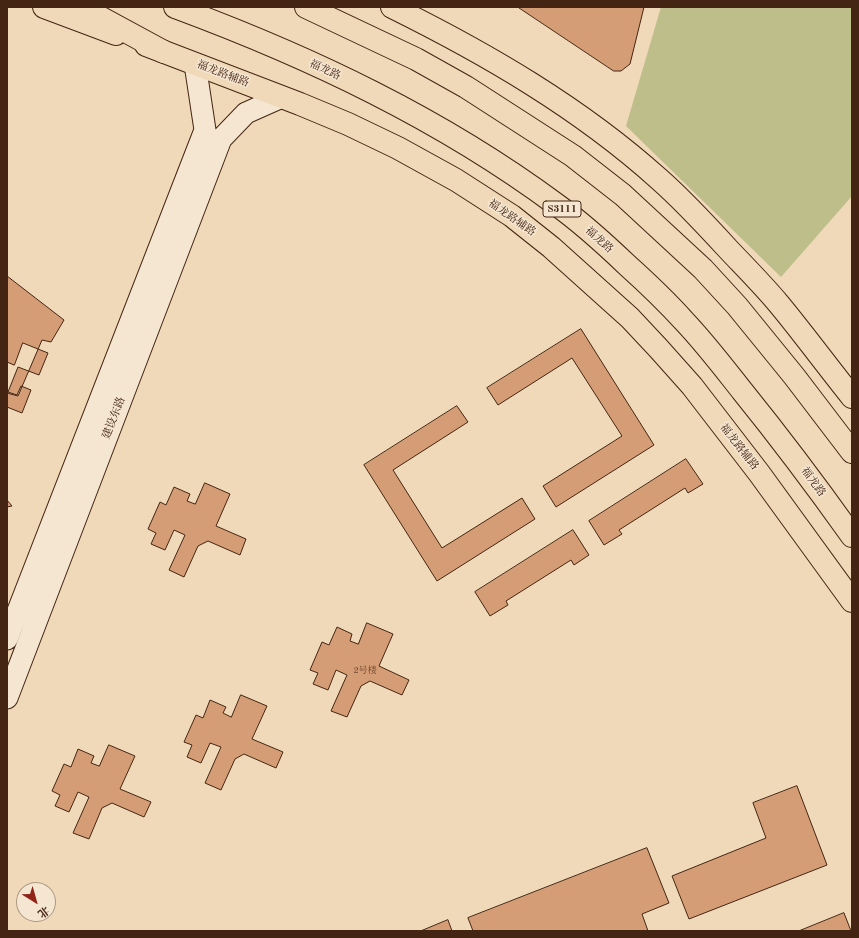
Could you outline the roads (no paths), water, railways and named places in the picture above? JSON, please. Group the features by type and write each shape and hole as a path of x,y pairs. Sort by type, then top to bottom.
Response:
{"main road":[{"name":"福龙路辅路","path":"44,7 282,97 348,124 398,148 456,180 512,216 594,284 630,318 692,386 759,473 852,602"},
{"path":"81,7 164,52"},
{"name":"福龙路","path":"175,7 294,55 408,110 480,153 558,206 586,228 620,259 684,321 715,356 791,451 852,536"},
{"path":"306,7 416,59 466,87 573,156 623,194 703,269 737,306 794,376 852,452"},
{"path":"392,7 450,36 579,115 620,146 659,179 696,214 777,302 852,397"},
{"path":"195,64 213,135 246,113 282,97"},
{"name":"建设东路","path":"7,639 213,135"},
{"name":"建设东路","path":"7,698 213,135"}]}
